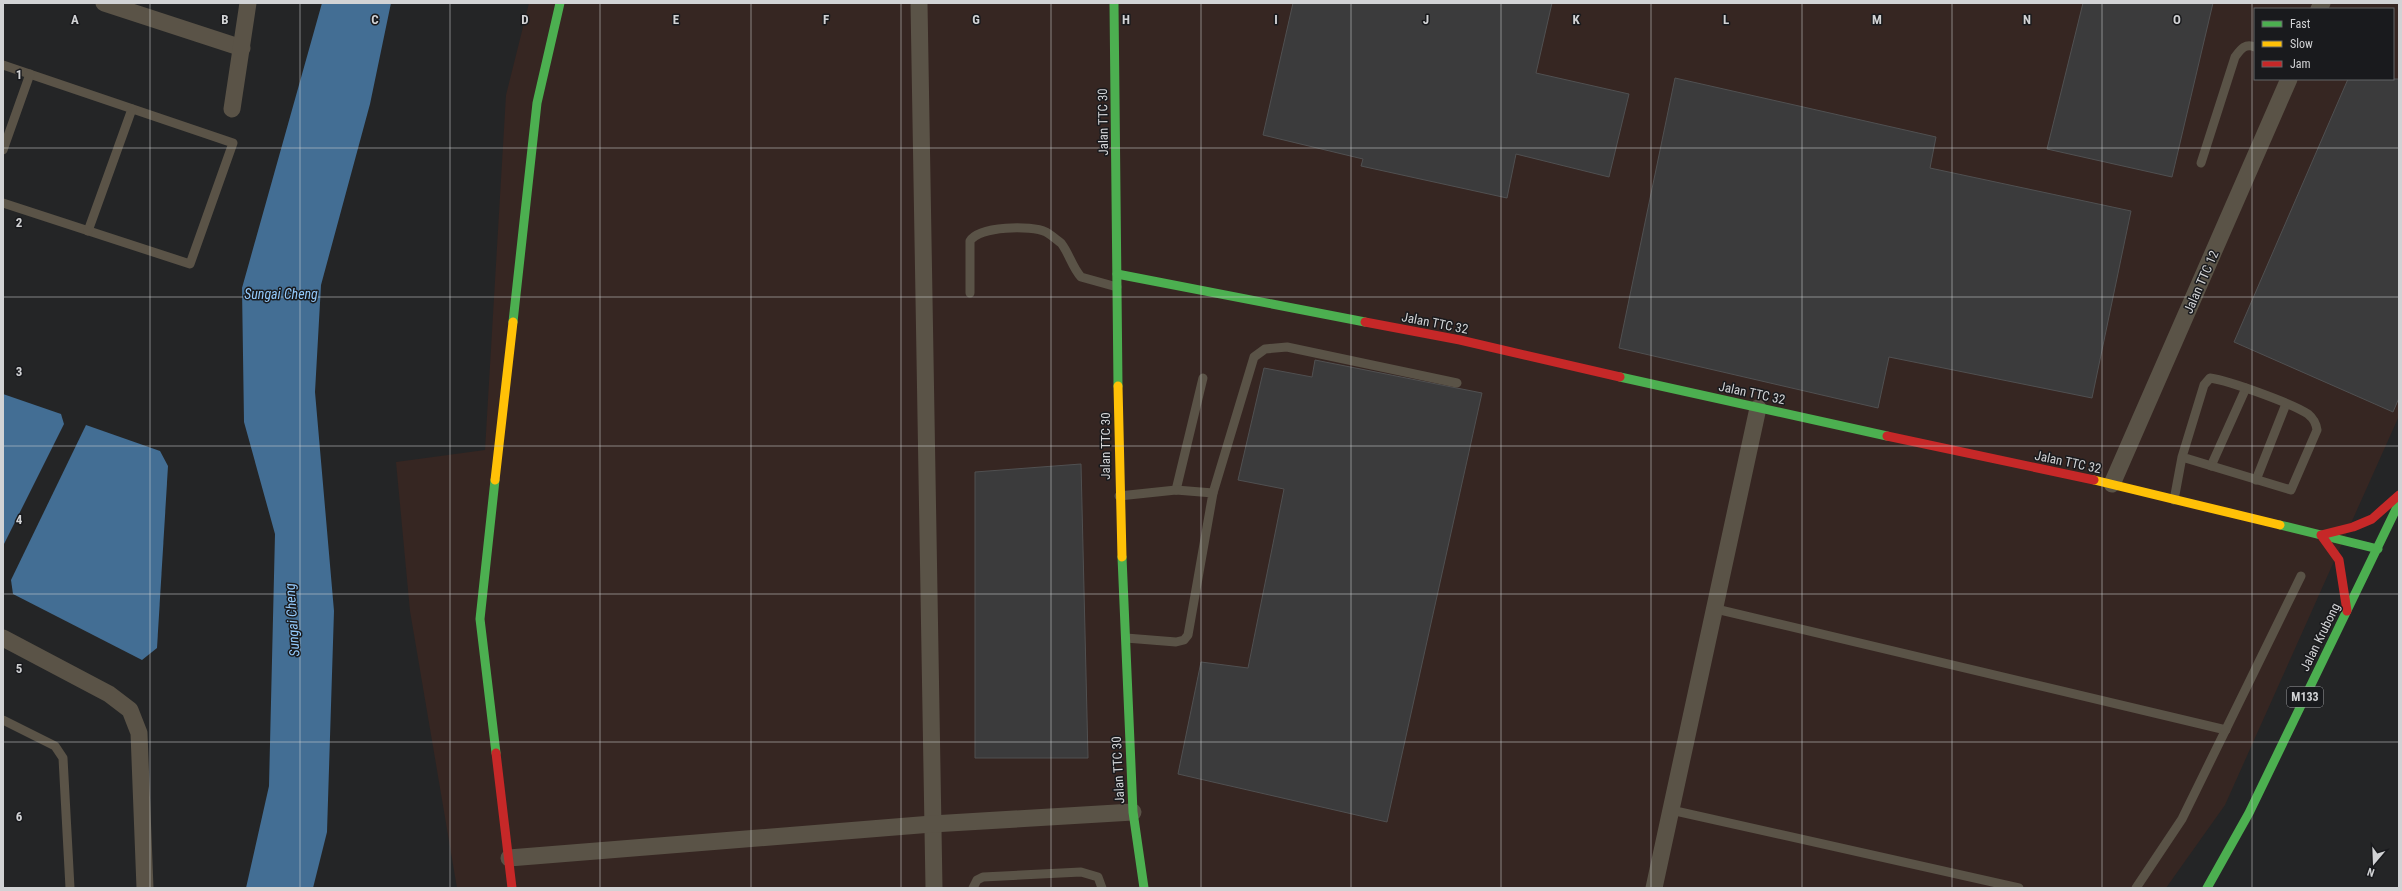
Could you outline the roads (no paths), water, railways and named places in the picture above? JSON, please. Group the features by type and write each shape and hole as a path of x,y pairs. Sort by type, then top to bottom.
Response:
{"street":[{"path":"104,3 242,48"},
{"path":"232,109 248,3"},
{"path":"512,888 480,619 537,103 560,3"},
{"path":"919,3 934,888"},
{"name":"Jalan TTC 30","path":"1114,3 1119,496 1133,812 1144,888"},
{"name":"Jalan TTC 12","path":"2112,484 2289,80"},
{"name":"Jalan TTC 32","path":"1117,274 1460,340 1758,408 2112,484 2378,549"},
{"path":"1654,888 1716,610 1758,408"},
{"path":"2347,611 2339,560 2321,535 2352,527 2372,518 2399,494"},
{"name":"Jalan Krubong","path":"2208,888 2249,813 2399,503"},
{"path":"3,638 109,694 130,710 139,733 145,888"},
{"path":"509,858 932,824 1133,812"}],"lane":[{"path":"2202,163 2235,57 2242,47 2250,45 2254,47"},
{"path":"3,65 233,143 190,264 3,203"},
{"path":"3,150 30,74"},
{"path":"88,231 132,108"},
{"path":"970,293 970,241 973,236 980,232 1004,229 1033,229 1046,232 1060,243 1081,277 1117,287"},
{"path":"1125,638 1176,642 1184,640 1188,635 1214,493 1254,357 1265,349 1287,347 1457,383"},
{"path":"1176,490 1203,378"},
{"path":"2174,500 2182,457 2204,385 2210,378 2246,388 2286,404 2308,414 2316,422 2317,430 2291,490 2182,457"},
{"path":"2211,466 2246,388"},
{"path":"2256,480 2286,404"},
{"path":"1119,496 1176,490 1214,493"},
{"path":"2136,888 2182,819 2301,576"},
{"path":"1716,610 2226,730"},
{"path":"3,720 55,746 63,758 70,888"},
{"path":"1671,810 2019,888"},
{"path":"973,888 977,880 983,877 1081,872 1098,877 1102,888"}],"water":[{"name":"Sungai Cheng","path":"322,3 391,3 370,104 321,285 315,392 334,611 327,832 313,888 246,888 269,786 275,534 244,422 242,288"},
{"path":"3,394 61,414 64,424 3,546"},
{"path":"86,425 160,451 168,466 157,648 142,660 13,594 11,580"}]}
